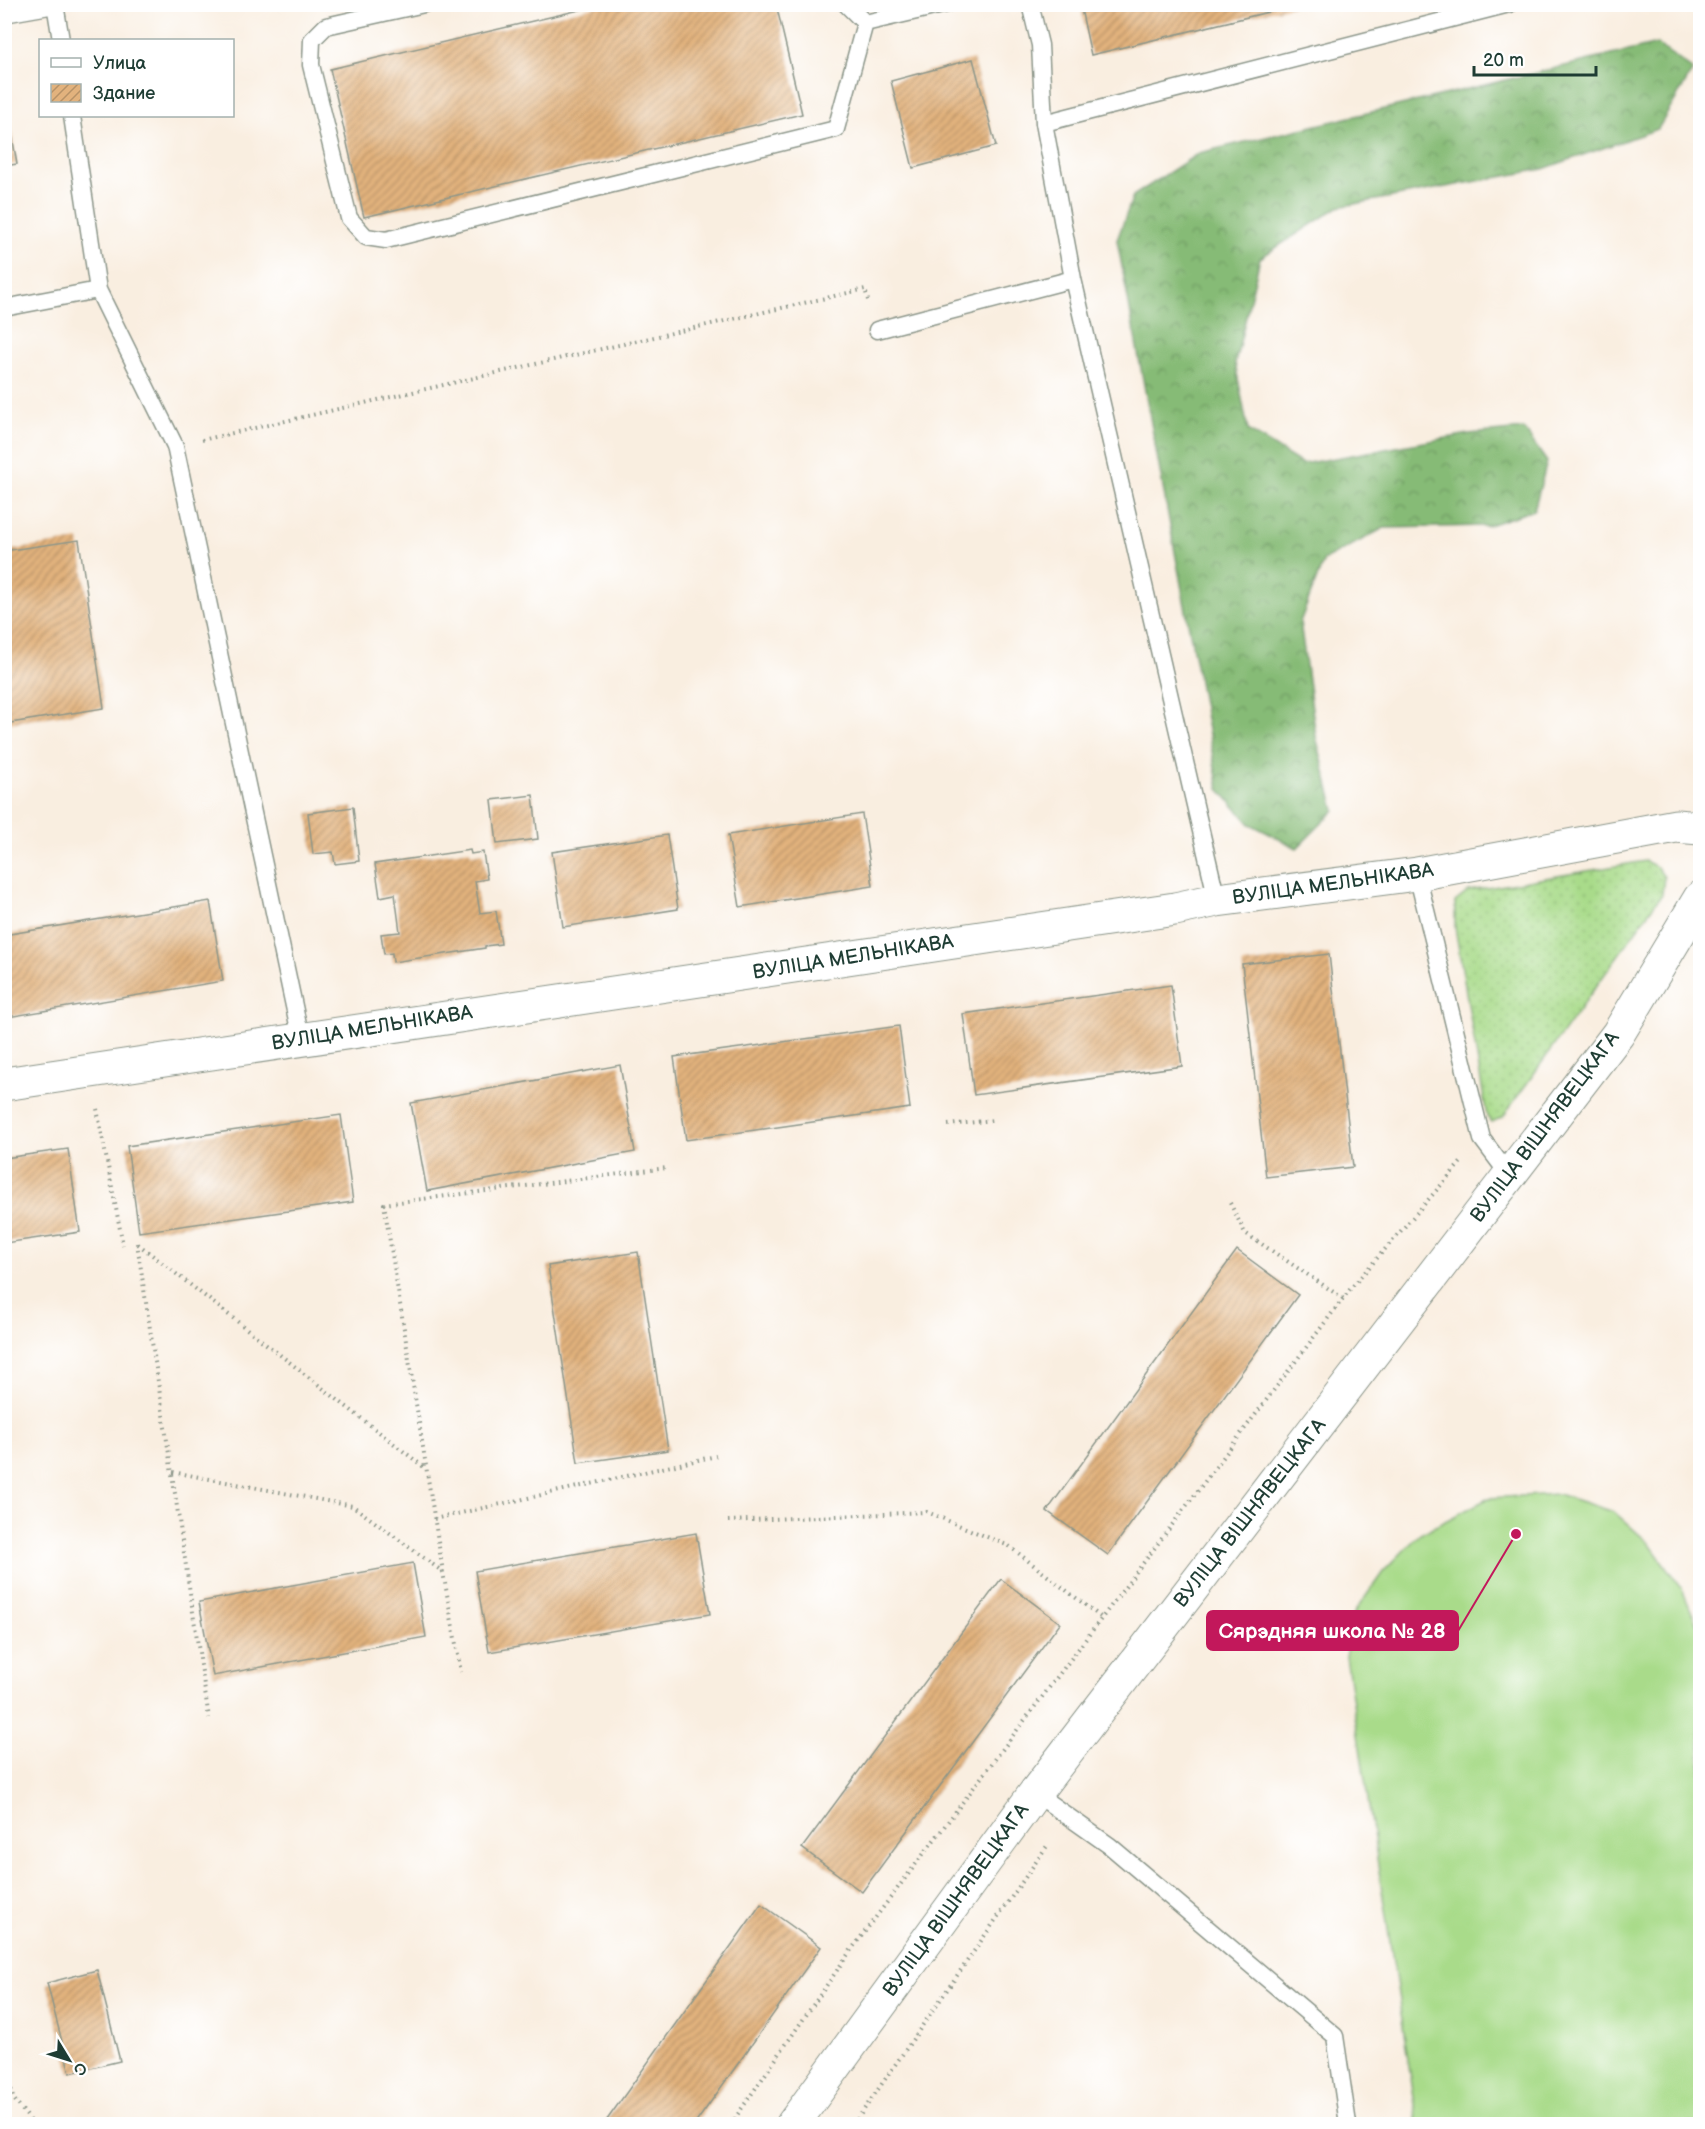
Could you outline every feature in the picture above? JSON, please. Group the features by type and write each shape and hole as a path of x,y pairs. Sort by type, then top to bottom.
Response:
{"street":[{"name":"ВУЛІЦА МЕЛЬНІКАВА","path":"4,1084 1217,900 1417,874 1676,826 1701,828"},
{"name":"ВУЛІЦА ВІШНЯВЕЦКАГА","path":"793,2124 1035,1793 1618,1034 1701,898"}],"lane":[{"path":"424,4 326,26 312,40 311,65 349,218 366,237 386,240 836,129 865,22"},
{"path":"846,4 865,22"},
{"path":"865,22 947,4"},
{"path":"1030,4 1040,45 1044,123 1073,279 1217,900"},
{"path":"1044,123 1509,4"},
{"path":"4,14 55,5 61,39"},
{"path":"72,117 98,290 175,446 301,1039"},
{"path":"877,330 1073,279"},
{"path":"4,308 98,290"},
{"path":"1417,874 1482,1139 1509,1175"},
{"path":"1035,1793 1110,1846 1335,2036 1348,2124"}],"path":[{"path":"175,446 865,289 877,330"},
{"path":"89,1070 123,1245"},
{"path":"948,1125 994,1120"},
{"path":"731,2124 851,1950 1344,1299 1482,1139"},
{"path":"461,1672 434,1519 384,1204 667,1168"},
{"path":"1230,1203 1245,1233 1344,1299"},
{"path":"209,1718 137,1243 426,1468"},
{"path":"434,1519 716,1456"},
{"path":"173,1472 353,1506 443,1572"},
{"path":"728,1521 927,1512 1009,1546 1102,1618"},
{"path":"4,2054 13,2098 33,2124"}],"green space":[{"path":"1657,44 1693,70 1658,129 1543,169 1338,207 1260,258 1235,363 1248,430 1302,464 1469,434 1524,429 1547,462 1534,510 1486,526 1384,528 1324,560 1300,622 1316,737 1335,810 1297,848 1250,824 1219,789 1117,240 1133,196 1199,153"},
{"path":"1645,861 1657,867 1664,877 1662,894 1503,1117 1492,1122 1487,1117 1455,927 1455,902 1469,891"},
{"path":"1558,1494 1614,1512 1649,1543 1682,1589 1700,1632 1700,2124 1418,2124 1346,1657 1354,1613 1383,1572 1420,1534 1489,1498"}],"building":[{"path":"605,4 776,4 802,114 364,217 330,69"},
{"path":"1080,4 1297,4 1297,5 1091,55"},
{"path":"973,59 996,146 913,168 891,81"},
{"path":"4,89 17,164 4,166"},
{"path":"79,540 104,708 4,724 4,551"},
{"path":"533,795 538,839 497,844 492,800"},
{"path":"353,807 359,861 335,864 333,852 313,854 308,813"},
{"path":"862,814 873,886 740,907 728,835"},
{"path":"667,835 678,909 563,927 552,852"},
{"path":"470,850 471,854 483,852 487,879 475,881 480,913 496,911 501,944 393,962 392,953 384,954 381,934 400,932 395,894 380,897 375,864"},
{"path":"210,901 223,981 8,1017 4,994 4,935"},
{"path":"1329,954 1353,1167 1266,1177 1242,964"},
{"path":"1171,985 1182,1066 974,1095 963,1014"},
{"path":"899,1026 910,1108 686,1140 674,1057"},
{"path":"620,1065 635,1152 427,1191 411,1103"},
{"path":"341,1115 353,1202 139,1232 127,1146"},
{"path":"68,1149 80,1232 5,1243 5,1158"},
{"path":"1237,1250 1298,1295 1108,1555 1047,1511"},
{"path":"638,1252 668,1450 578,1463 548,1266"},
{"path":"696,1533 710,1614 489,1652 475,1571"},
{"path":"413,1563 426,1637 213,1676 199,1602"},
{"path":"1001,1579 1060,1623 862,1892 802,1848"},
{"path":"761,1904 821,1947 695,2124 604,2124"},
{"path":"97,1970 120,2061 70,2073 47,1983"}],"place":[{"name":"Сярэдняя школа № 28","path":"1516,1534"}]}
